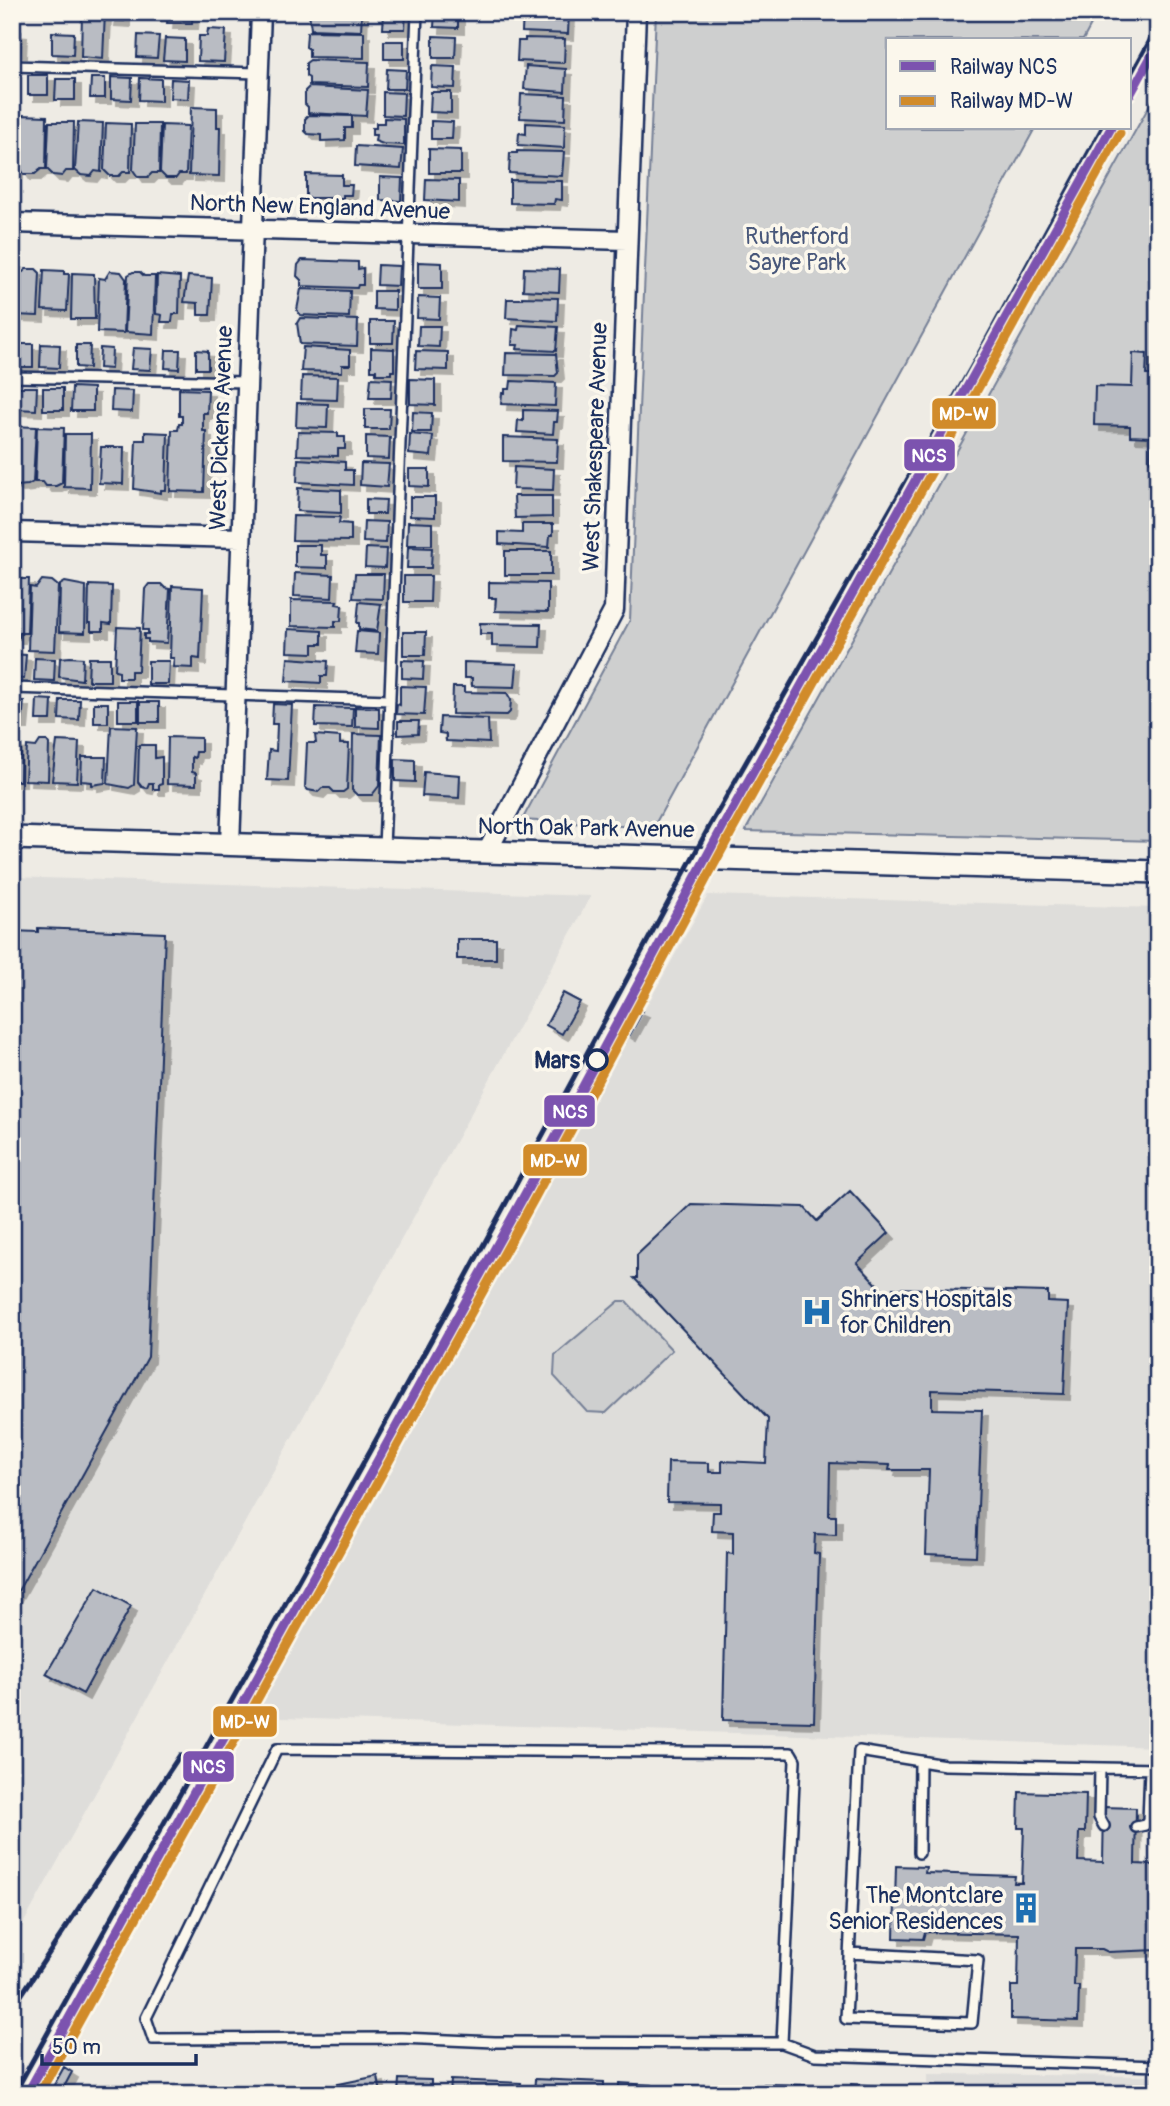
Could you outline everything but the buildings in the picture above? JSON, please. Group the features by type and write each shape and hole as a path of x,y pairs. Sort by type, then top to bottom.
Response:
{"street":[{"name":"West Dickens Avenue","path":"230,845 261,12"},
{"name":"West Shakespeare Avenue","path":"486,852 614,610 636,12"},
{"name":"North New England Avenue","path":"12,223 627,240"},
{"path":"12,532 241,538"},
{"name":"North Oak Park Avenue","path":"12,838 1158,872"}],"lane":[{"path":"384,849 417,12"},
{"path":"12,66 258,73"},
{"path":"12,376 247,383"},
{"path":"12,688 390,700"},
{"path":"782,2043 795,1760 791,1754 277,1749 146,2018 153,2039 401,2038 495,2042 782,2043 815,2055 1158,2066"},
{"path":"849,1953 978,1960 972,2023 846,2019 849,1953 859,1751 944,1765 1154,1769 1147,1821 1136,1827"},
{"path":"919,1853 920,1761"},
{"path":"1100,1768 1099,1817 1104,1826"}],"shaded area":[{"path":"12,877 591,896 12,1944"},
{"name":"Shriners Hospitals for Children","path":"708,895 1158,908 1158,1747 253,1717"},
{"path":"928,2074 1158,2076 1158,2094 928,2094"}],"green space":[{"name":"Rutherford Sayre Park","path":"656,12 1098,12 1084,38 886,38 886,130 1034,130 653,828 522,820 630,620"},
{"path":"1158,90 1158,841 746,831 747,828"},
{"path":"619,1301 626,1301 672,1350 606,1413 587,1412 554,1376 555,1355"}],"railway":[{"path":"1132,73 1158,26"},
{"path":"14,2094 465,1279 709,827 971,368 1101,130"},
{"path":"12,2009 180,1755"}],"rail line":[{"name":"NCS","path":"1132,91 1158,44"},
{"name":"NCS","path":"27,2094 525,1194 722,828 1110,130"},
{"name":"MD-W","path":"39,2094 534,1199 731,833 1120,133"}],"place":[{"name":"Mars","path":"597,1060"},
{"name":"Shriners Hospitals for Children","path":"817,1312"},
{"name":"The Montclare Senior Residences","path":"1026,1908"}]}
